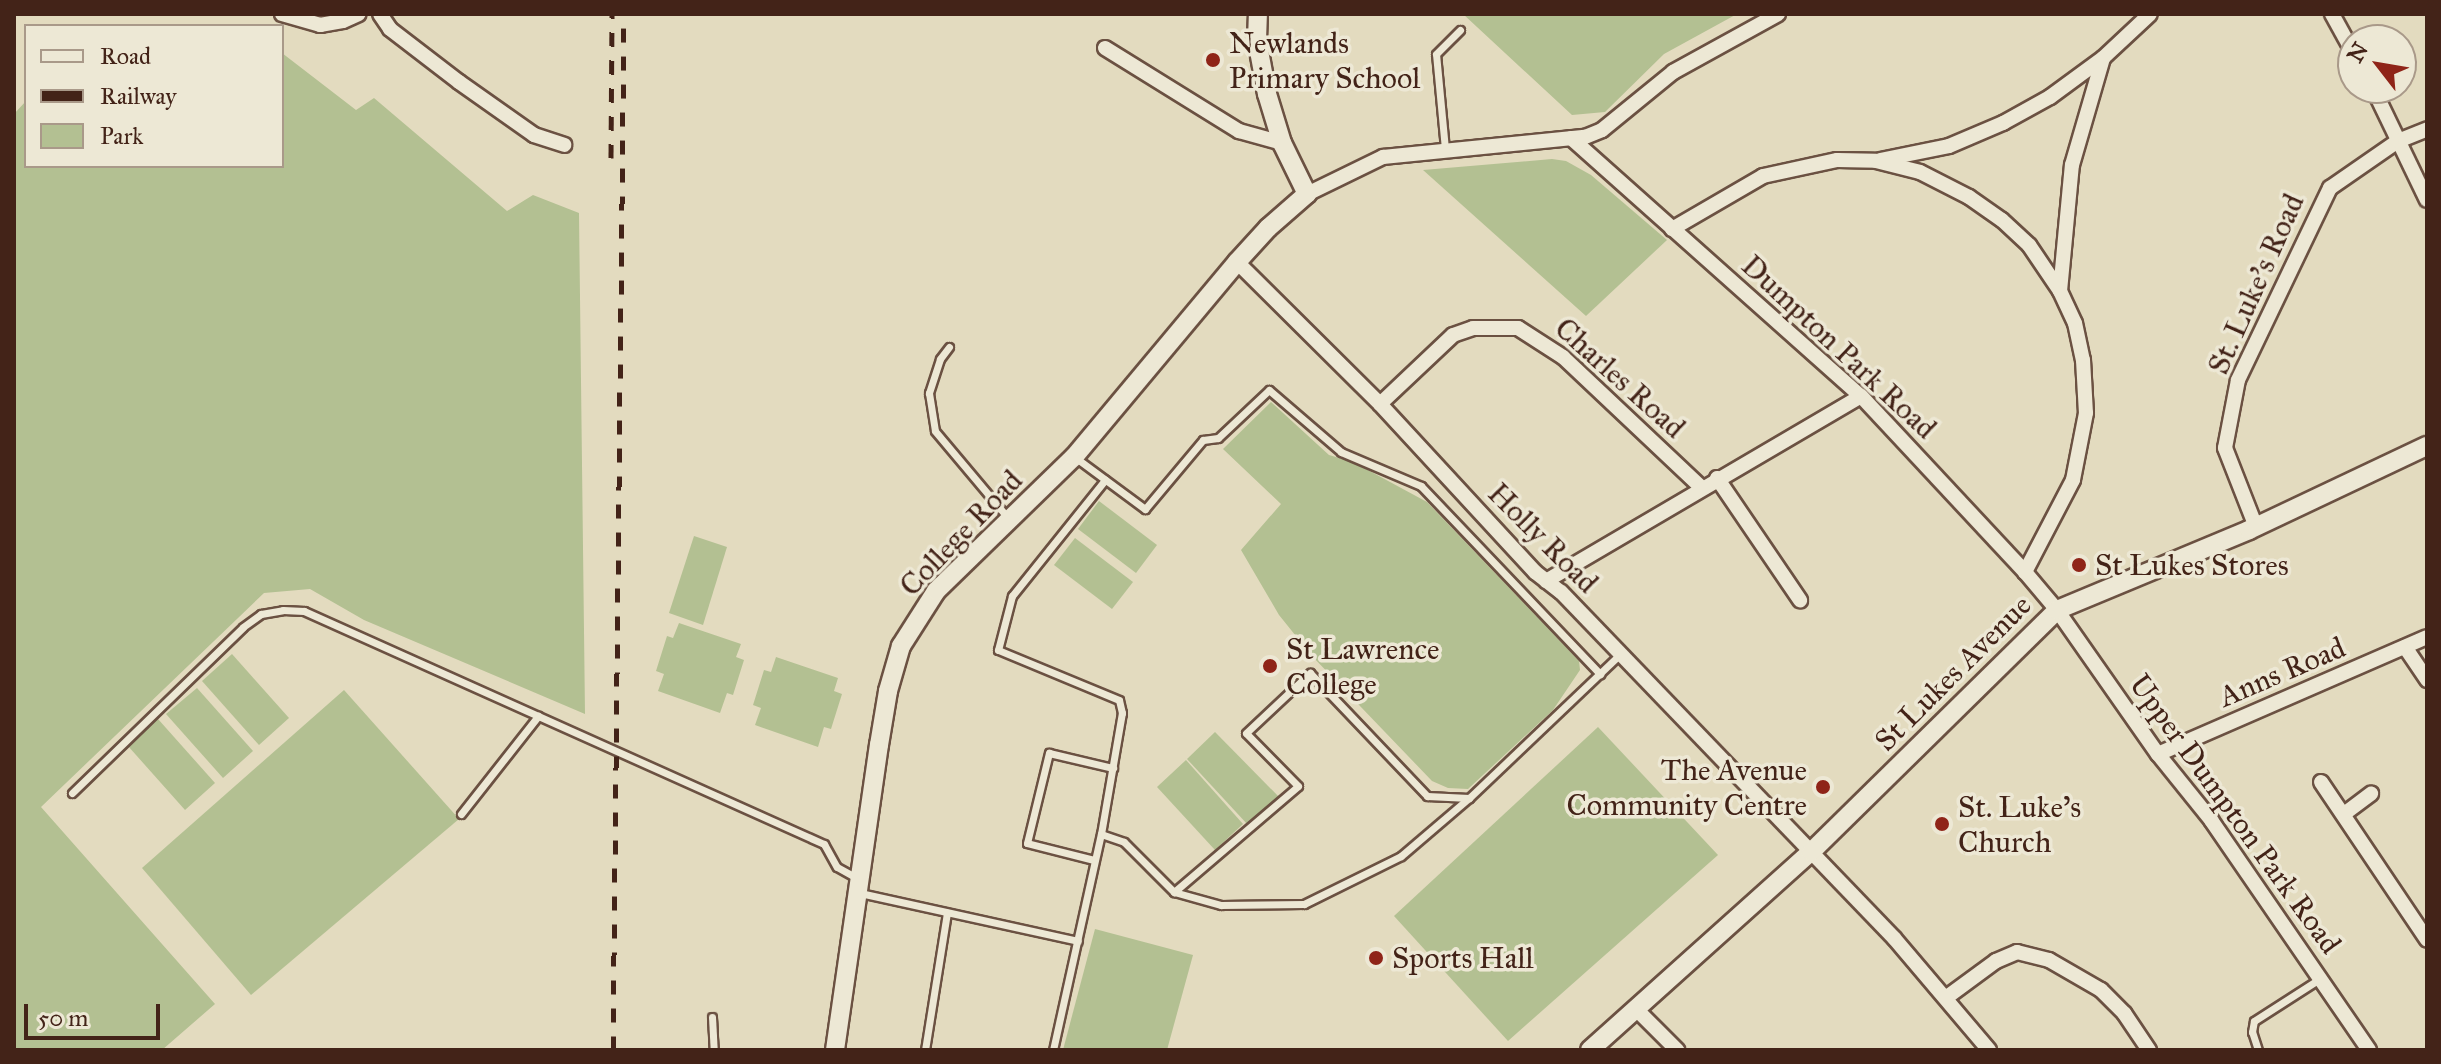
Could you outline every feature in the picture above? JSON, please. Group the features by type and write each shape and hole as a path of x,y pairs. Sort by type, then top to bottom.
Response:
{"street":[{"path":"282,14 320,25 359,14"},
{"path":"380,14 390,29 459,82 534,135 564,145"},
{"path":"1258,14 1257,40 1267,94 1282,143 1307,194"},
{"name":"College Road","path":"835,1050 888,691 901,646 936,591 1074,457 1237,262 1268,228 1307,194 1383,157 1571,138 1602,130 1673,72 1778,14"},
{"path":"1876,161 1949,146 2003,123 2050,97 2103,58 2150,14"},
{"path":"1105,48 1239,131 1282,143"},
{"path":"2060,291 2072,165 2103,58"},
{"path":"2381,104 2427,200"},
{"name":"St. Luke's Road","path":"2256,527 2225,448 2238,380 2330,188 2398,141 2427,129"},
{"name":"Dumpton Park Road","path":"1571,138 1861,396 2057,610"},
{"path":"1672,229 1763,176 1837,160 1876,161 1920,172 1969,197 2002,220 2029,245 2060,291 2075,323 2083,360 2086,413 2073,480 2025,572"},
{"name":"Holly Road","path":"1237,262 1380,404 1546,581 1811,852 1947,997 1989,1050"},
{"name":"Charles Road","path":"1380,404 1453,335 1473,328 1518,328 1563,357 1701,487"},
{"path":"1546,581 1701,487 1861,396"},
{"name":"St Lukes Avenue","path":"1590,1050 1811,852 2057,610 2256,527 2427,446"},
{"path":"1717,478 1800,600"},
{"name":"Upper Dumpton Park Road","path":"2057,610 2158,754 2211,820 2369,1050"},
{"name":"Anns Road","path":"2158,754 2427,637"},
{"path":"2405,647 2427,680"},
{"path":"2321,782 2427,940"},
{"path":"2344,814 2371,794"},
{"path":"1947,997 1996,961 2017,952 2049,960 2101,990 2124,1013 2149,1050"},
{"path":"1637,1010 1677,1050"}],"lane":[{"path":"1445,149 1436,54 1460,30"},
{"path":"949,347 940,359 929,393 935,431 1009,520"},
{"path":"1074,457 1145,509 1203,440 1218,438 1269,390 1341,452 1421,486 1600,674"},
{"path":"1053,1050 1101,834 1122,713 1119,700 998,650 1012,596 1105,480"},
{"path":"72,793 243,627 261,614 283,610 322,617 824,844 837,867 861,886 947,913 1078,941"},
{"path":"1101,834 1124,842 1174,892 1221,905 1304,904 1401,856 1469,798 1620,654"},
{"path":"1174,892 1298,786 1246,733 1310,673 1427,796 1469,798"},
{"path":"461,814 538,716"},
{"path":"1094,860 1027,843 1049,753 1113,768"},
{"path":"925,1050 947,913"},
{"path":"2258,1050 2252,1032 2254,1021 2321,978"},
{"path":"712,1017 714,1050"}],"green space":[{"path":"1463,14 1737,14 1664,54 1605,112 1572,115"},
{"path":"284,55 356,110 374,98 507,211 533,195 579,213 585,714 364,620 310,589 264,593 41,807 215,1004 162,1050 14,1050 14,114 24,103 24,168 284,168"},
{"path":"1552,159 1566,161 1591,175 1667,240 1586,316 1423,170"},
{"path":"1271,402 1329,455 1353,462 1427,502 1579,661 1580,670 1553,710 1468,789 1448,788 1432,781 1312,656 1279,615 1241,550 1281,504 1223,449"},
{"path":"1099,501 1157,545 1136,573 1078,529"},
{"path":"694,536 727,547 703,625 669,613"},
{"path":"1075,538 1133,582 1112,609 1054,565"},
{"path":"679,623 741,644 736,657 744,660 733,695 727,693 720,713 658,691 664,674 656,671 667,636 673,638"},
{"path":"232,654 289,718 259,745 202,681"},
{"path":"776,657 838,678 834,691 842,694 831,729 824,727 818,747 755,725 761,708 753,705 764,670 771,672"},
{"path":"197,688 253,751 223,778 166,714"},
{"path":"344,690 459,819 251,995 142,868"},
{"path":"158,719 215,783 185,810 128,746"},
{"path":"1598,727 1718,855 1508,1041 1394,916"},
{"path":"1215,732 1279,797 1248,825 1187,759"},
{"path":"1186,760 1243,824 1215,850 1157,787"},
{"path":"1095,929 1193,955 1167,1050 1063,1050"}],"railway":[{"path":"611,158 612,14"},
{"path":"613,1050 624,14"}],"place":[{"name":"Newlands Primary School","path":"1213,60"},
{"name":"St Lukes Stores","path":"2079,565"},
{"name":"St Lawrence College","path":"1270,666"},
{"name":"The Avenue Community Centre","path":"1823,787"},
{"name":"St. Luke's Church","path":"1942,824"},
{"name":"Sports Hall","path":"1376,958"}]}
